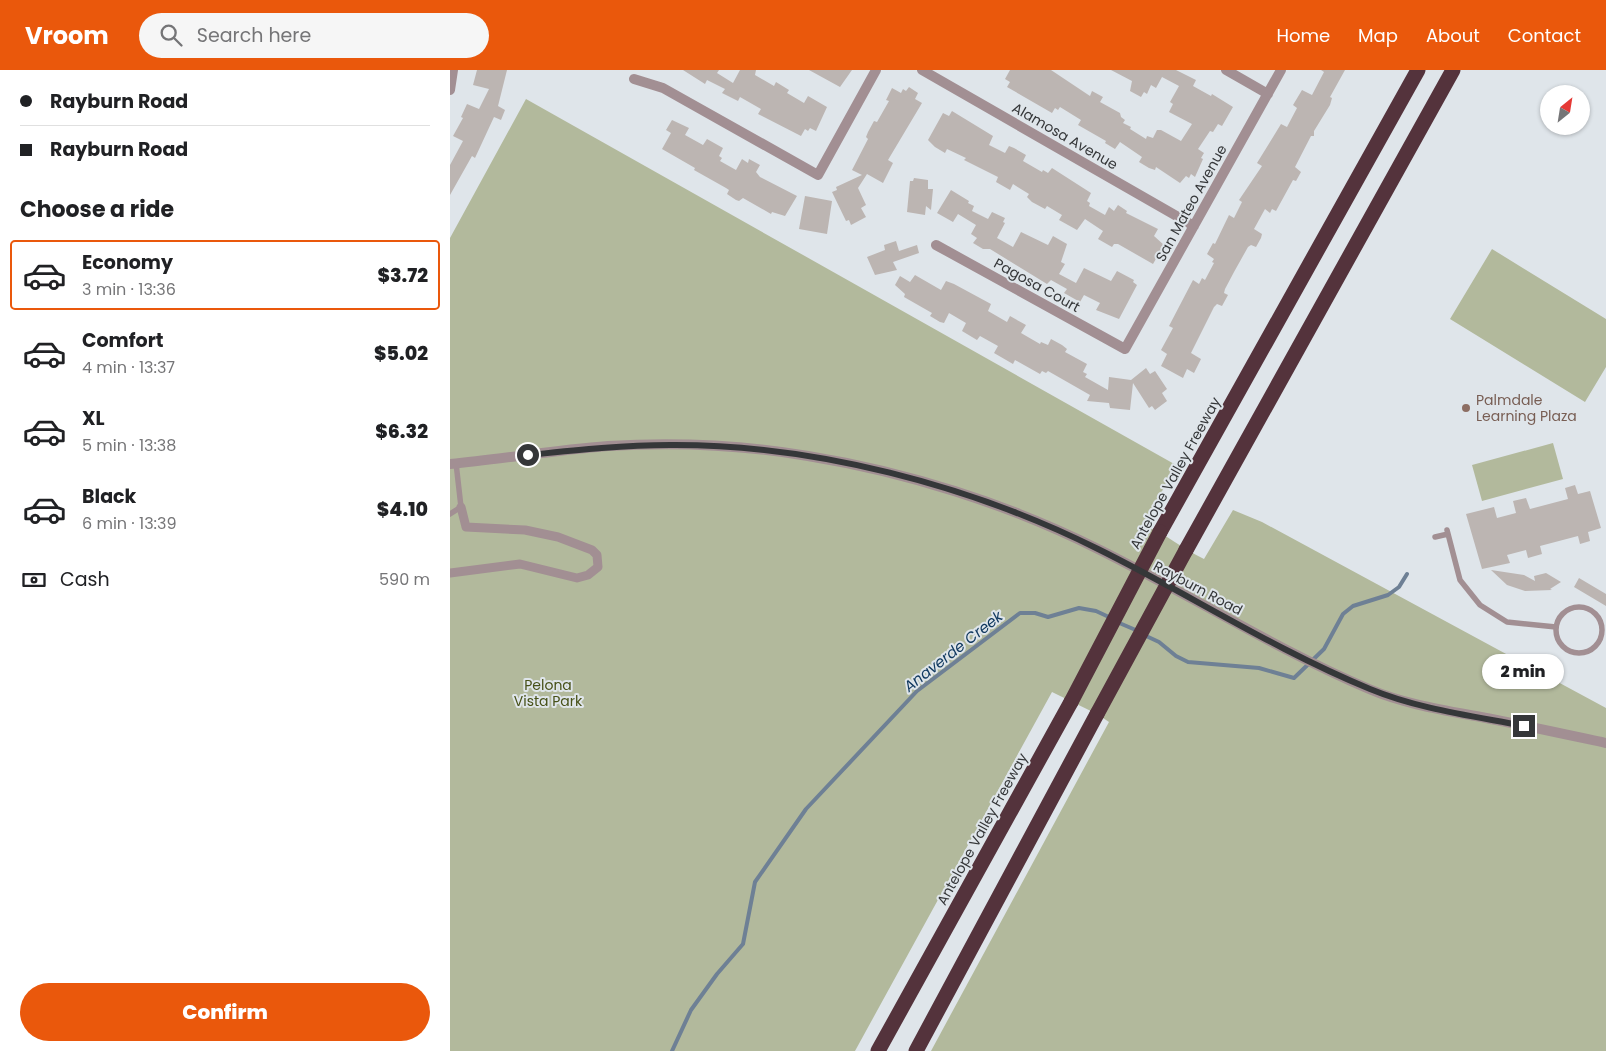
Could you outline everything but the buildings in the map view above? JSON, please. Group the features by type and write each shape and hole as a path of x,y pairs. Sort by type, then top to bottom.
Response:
{"highway":[{"name":"Antelope Valley Freeway","path":"878,1051 1071,702 1160,532 1418,70"},
{"path":"916,1051 1186,550 1453,70"}],"street":[{"path":"450,90 453,70"},
{"path":"634,79 663,88 818,175 876,70"},
{"name":"Alamosa Avenue","path":"922,70 1194,226"},
{"path":"1226,70 1268,94"},
{"name":"San Mateo Avenue","path":"1125,349 1281,70"},
{"name":"Pagosa Court","path":"936,245 1125,349"},
{"name":"Rayburn Road","path":"453,464 606,446 673,444 750,448 808,456 874,469 928,484 1042,524 1098,548 1311,663 1372,690 1421,706 1606,743"},
{"path":"450,573 520,564 583,577 594,572 598,567 598,561 592,550 558,537 525,530 466,527 461,507"}],"lane":[{"path":"450,514 461,507 453,464"},
{"path":"1435,537 1448,532 1460,580 1480,606 1507,622 1556,627"},
{"path":"1578,607 1592,612 1604,628 1595,646 1583,653 1576,653 1563,647 1556,634 1556,627 1563,613 1578,607"}],"green space":[{"name":"Pelona Vista Park","path":"526,99 1176,465 1144,525 1196,555 1204,559 1233,510 1262,522 1606,708 1606,1051 931,1051 1109,722 1052,692 855,1051 450,1051 450,238"},
{"path":"1492,249 1606,319 1606,367 1585,402 1450,319"},
{"path":"1553,443 1563,479 1482,501 1472,465"}],"waterway":[{"name":"Anaverde Creek","path":"1144,635 1159,642 1176,656 1188,662 1259,668 1294,678 1324,649 1343,614 1353,606 1388,595 1399,587 1407,574"},
{"name":"Anaverde Creek","path":"672,1051 691,1010 717,974 743,944 755,882 806,809 917,691 1020,613 1035,613 1048,617 1079,608 1096,611 1111,618"},
{"name":"Anaverde Creek","path":"1117,622 1138,631"}],"place":[{"name":"Palmdale Learning Plaza","path":"1466,408"}],"route":[{"path":"528,455 606,446 673,444 741,447 808,456 874,469 981,501 1098,548 1295,655 1372,690 1421,706 1524,726"}]}
